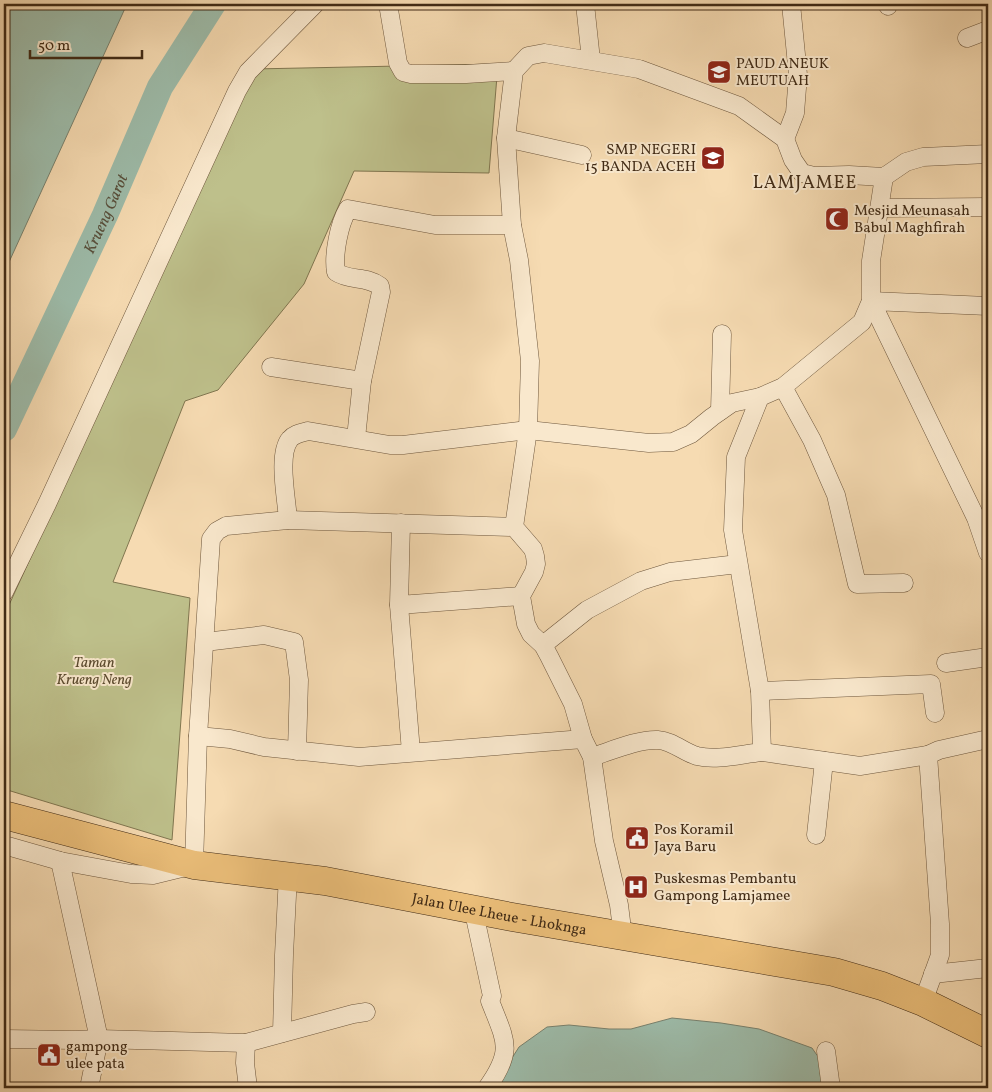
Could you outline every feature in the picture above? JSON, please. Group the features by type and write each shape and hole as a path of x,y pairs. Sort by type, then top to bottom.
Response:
{"highway":[{"name":"Jalan Ulee Lheue - Lhoknga","path":"4,815 194,865 288,875 623,937 834,972 882,986 923,1002 988,1034"}],"street":[{"path":"4,592 47,504 237,91 248,72 315,4"},
{"path":"388,4 398,64 404,72 411,74 466,74 514,71"},
{"path":"585,4 591,60"},
{"path":"785,139 796,113 798,75 790,4"},
{"path":"967,38 988,30"},
{"path":"514,527 528,430 530,361 519,260 512,225 506,138 514,71 528,56 544,53 639,69 739,106 785,139 793,160 802,173 814,176 884,177 906,162 923,157 988,154"},
{"path":"506,138 582,155"},
{"path":"288,520 283,464 284,450 290,439 308,431 390,445 528,430 649,443 673,442 691,434 732,403 760,397 783,388 862,322 871,301 871,261 884,177"},
{"path":"880,208 988,207"},
{"path":"356,438 362,381 381,292 380,286 374,282 341,276 336,272 335,264 340,224 348,209 435,225 512,225"},
{"path":"871,301 988,306"},
{"path":"871,301 982,517 988,553"},
{"path":"720,411 722,334"},
{"path":"271,367 362,381"},
{"path":"783,388 812,440 836,495 857,584 904,583"},
{"path":"760,397 736,457 734,530 760,691 762,752"},
{"path":"4,844 60,861 131,874 153,875 194,865 198,736 211,539 217,531 226,526 288,520 514,527 533,549 536,564 522,596 526,624 531,634 543,645 573,704 592,757 604,840 619,905 623,937"},
{"path":"401,523 399,605 411,752"},
{"path":"543,645 587,610 641,581 670,572 738,564"},
{"path":"399,605 522,596"},
{"path":"205,642 264,635 294,642 298,680 297,751"},
{"path":"946,663 988,657"},
{"path":"760,691 931,684 936,713"},
{"path":"198,736 230,739 264,747 359,756 584,739"},
{"path":"592,757 656,740 669,742 686,752 711,758 762,752 860,766 928,755 939,750 988,739"},
{"path":"923,1002 940,955 940,924 928,755"},
{"path":"816,835 824,761"},
{"path":"60,861 99,1039 89,1088"},
{"path":"282,1033 288,875"},
{"path":"473,908 492,996 490,1001 504,1037 505,1056 487,1088"},
{"path":"933,974 988,968"},
{"path":"4,1039 99,1039 246,1043 366,1012"},
{"path":"246,1043 245,1063 248,1088"},
{"path":"826,1051 831,1088"}],"green space":[{"name":"Taman Krueng Neng","path":"498,64 489,173 354,171 304,284 218,390 185,401 113,582 190,598 172,840 4,789 4,616 253,69"}],"shaded area":[{"path":"4,4 127,4 4,273"},
{"path":"672,1018 759,1029 812,1048 821,1061 828,1088 493,1088 519,1047 547,1027 569,1025 631,1029"}],"waterway":[{"name":"Krueng Garot","path":"4,429 105,215 160,87 213,4"}],"place":[{"name":"PAUD ANEUK MEUTUAH","path":"719,72"},
{"name":"SMP NEGERI 15 BANDA ACEH","path":"713,158"},
{"name":"Mesjid Meunasah Babul Maghfirah","path":"837,219"},
{"name":"Pos Koramil Jaya Baru","path":"637,838"},
{"name":"Puskesmas Pembantu Gampong Lamjamee","path":"636,887"},
{"name":"gampong ulee pata","path":"49,1055"}],"district":[{"name":"LAMJAMEE","path":"805,182"}]}
